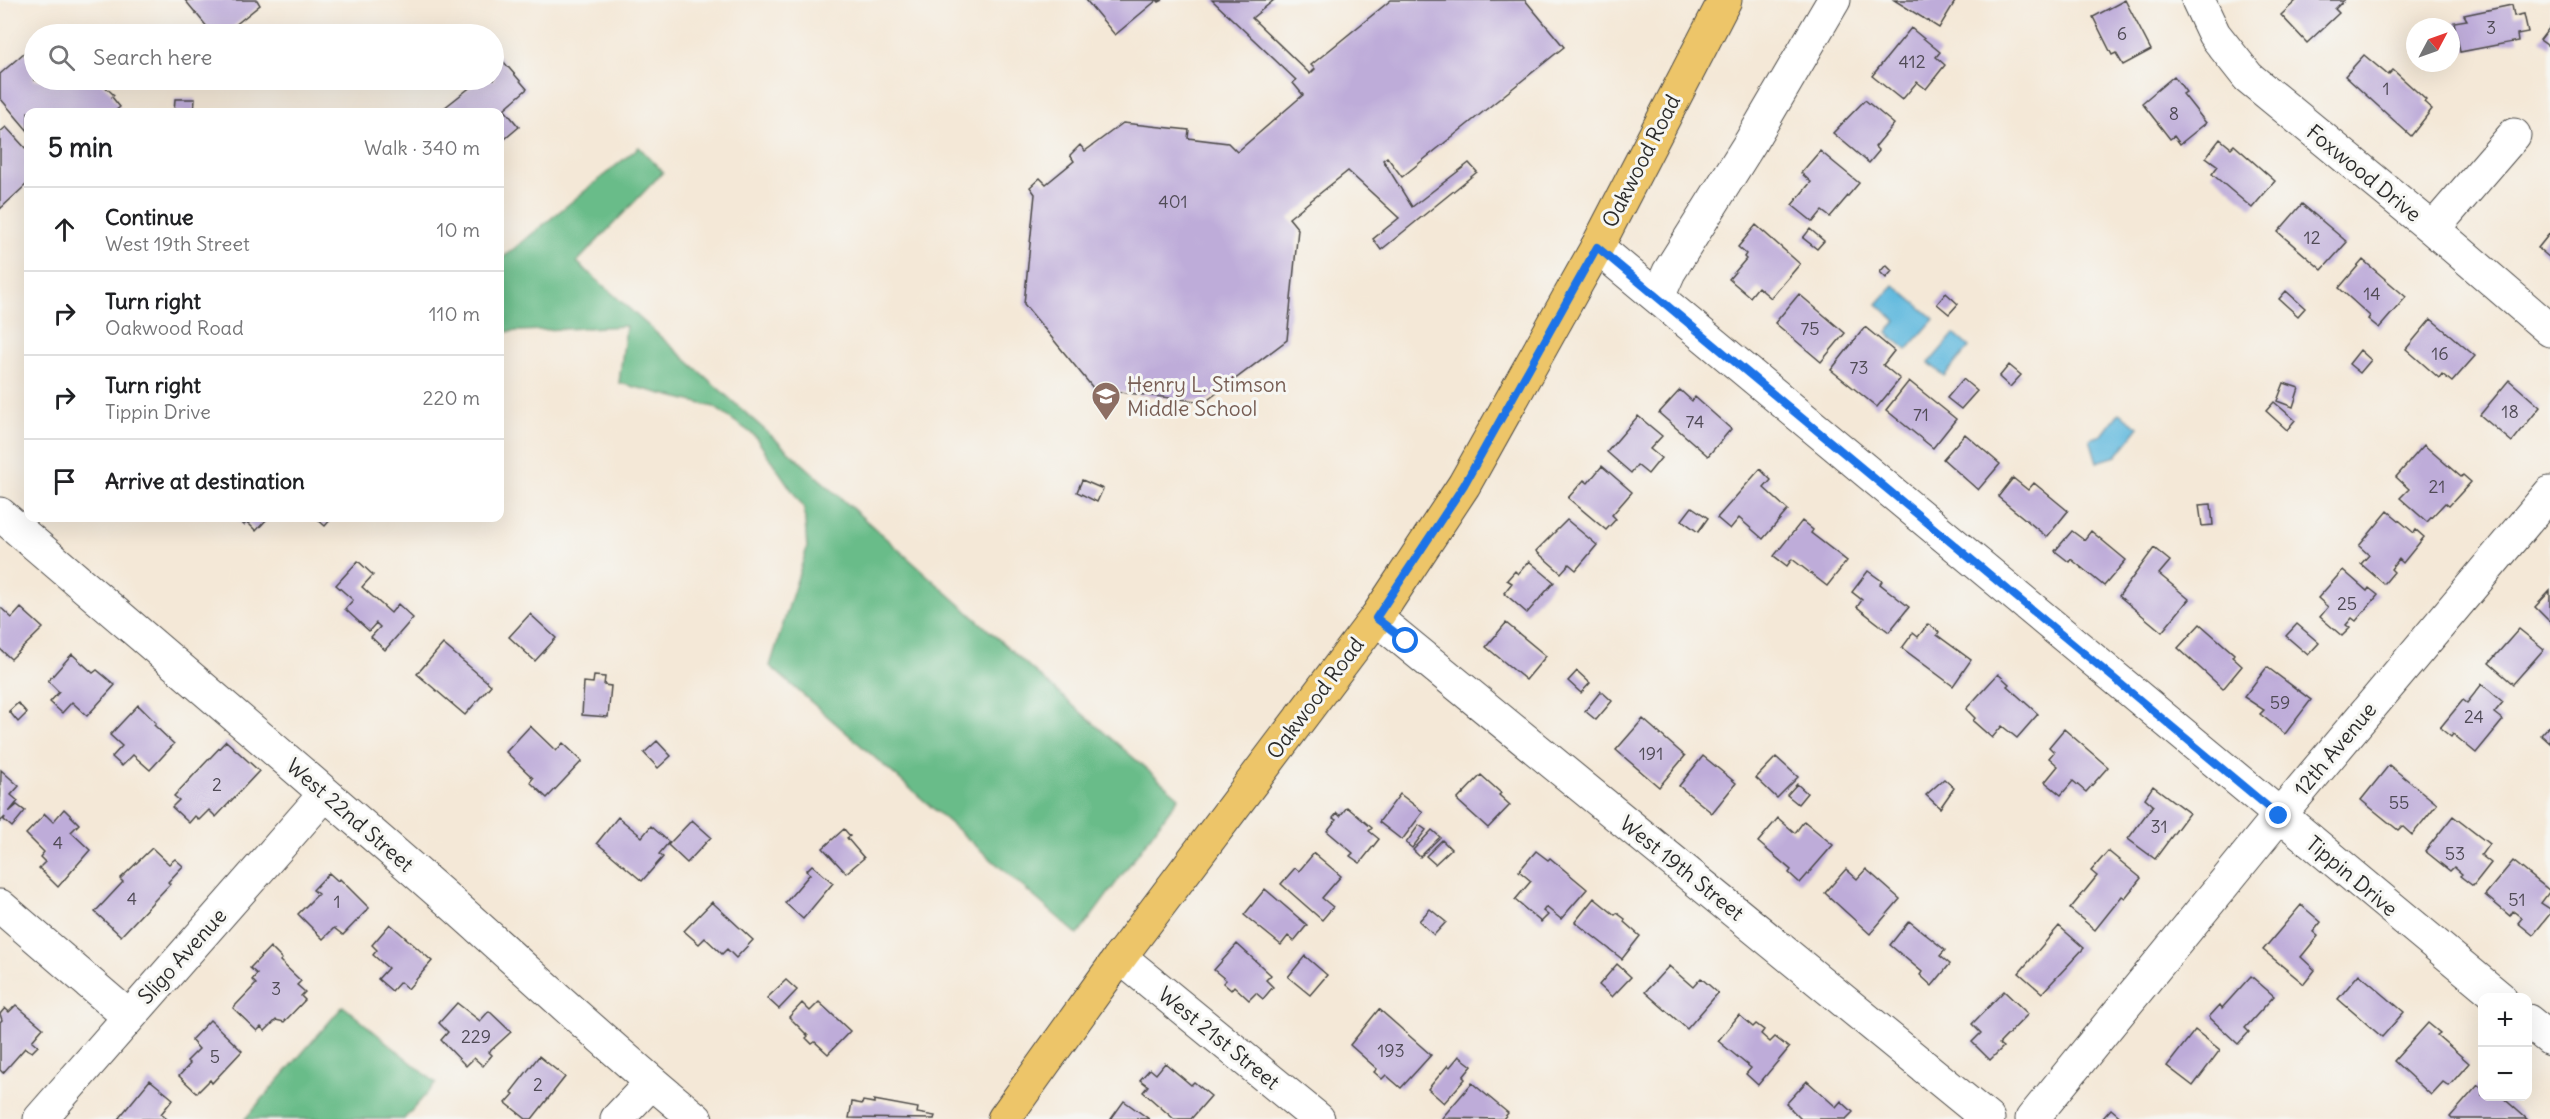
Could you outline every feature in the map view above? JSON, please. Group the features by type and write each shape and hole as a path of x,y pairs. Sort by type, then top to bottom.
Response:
{"main road":[{"name":"Oakwood Road","path":"1004,1119 1120,957 1376,618 1464,485 1597,247 1725,0"}],"street":[{"path":"1658,297 1670,272 1750,143 1834,0"},
{"name":"Foxwood Drive","path":"2198,0 2214,34 2248,77 2433,229 2550,330"},
{"path":"2433,229 2514,135"},
{"name":"Tippin Drive","path":"1597,247 2494,993"},
{"name":"12th Avenue","path":"2032,1119 2279,816 2550,493"},
{"name":"West 22nd Street","path":"0,514 326,794 503,948 651,1083 696,1119"},
{"name":"West 19th Street","path":"1376,618 1988,1119"},
{"name":"Sligo Avenue","path":"40,1119 128,1016 326,794"},
{"path":"0,906 128,1016"},
{"name":"West 21st Street","path":"1120,957 1318,1119"},
{"path":"2532,1024 2550,1039"},
{"path":"617,1119 651,1083"}],"green space":[{"path":"639,147 663,172 577,262 1062,696 1179,797 1078,935 770,666 807,548 804,508 754,435 714,407 619,383 626,326 504,332 504,257"},
{"path":"343,1006 436,1083 404,1119 245,1119"}],"water":[{"path":"1894,285 1934,319 1907,350 1887,333 1896,321 1877,304"},
{"path":"1954,334 1969,347 1944,376 1929,363"},
{"path":"2119,413 2139,427 2116,456 2097,462 2090,439 2102,435"}],"building":[{"path":"185,0 257,0 260,5 236,24 205,24"},
{"path":"1086,0 1157,0 1115,35"},
{"path":"1212,0 1274,0 1252,18 1310,74 1315,69 1311,65 1391,0 1525,0 1564,47 1402,177 1387,157 1383,160 1412,207 1469,163 1477,172 1381,250 1373,239 1399,218 1348,171 1289,218 1298,229 1287,340 1205,402 1094,389 1024,304 1035,194 1030,187 1040,178 1046,184 1074,161 1070,155 1080,145 1085,151 1123,123 1189,130 1188,138 1228,143 1237,152 1303,95 1293,83 1296,80"},
{"path":"1894,0 1956,0 1939,28"},
{"path":"2125,0 2151,50 2123,65 2116,53 2112,55 2093,17"},
{"path":"2297,0 2344,0 2335,9 2339,13 2307,43 2281,15"},
{"path":"2512,5 2514,16 2524,14 2528,32 2517,34 2518,41 2460,52 2460,21 2467,20 2464,15"},
{"path":"2550,27 2550,47 2540,40"},
{"path":"1911,28 1940,52 1936,57 1945,65 1926,89 1917,82 1902,100 1872,76"},
{"path":"24,53 24,90 109,90 120,107 24,108 24,126 0,98 0,74"},
{"path":"2364,55 2388,75 2393,70 2426,100 2424,102 2432,109 2411,136 2345,76"},
{"path":"504,62 527,89 504,109 444,108 467,90 504,90"},
{"path":"2174,76 2186,92 2183,94 2206,123 2180,144 2174,136 2170,139 2142,103"},
{"path":"175,99 195,99 194,108 174,108"},
{"path":"1865,100 1894,124 1875,147 1879,151 1869,163 1833,133"},
{"path":"504,109 519,127 504,140"},
{"path":"6,127 24,147 24,187 0,209 0,132"},
{"path":"2220,139 2231,148 2234,145 2275,181 2252,208 2212,174 2218,166 2206,157"},
{"path":"1820,151 1859,183 1830,217 1822,211 1813,222 1792,205 1811,182 1801,173"},
{"path":"2302,204 2347,242 2322,270 2278,232"},
{"path":"1756,225 1800,264 1771,298 1758,287 1750,297 1729,279 1746,259 1744,257 1746,254 1738,247"},
{"path":"1810,229 1824,241 1817,249 1803,238"},
{"path":"2550,233 2550,258 2538,248"},
{"path":"2363,260 2406,297 2379,328 2368,319 2370,316 2339,288"},
{"path":"1886,265 1892,271 1886,278 1880,272"},
{"path":"2286,291 2305,308 2298,316 2279,299"},
{"path":"1946,293 1958,304 1949,314 1937,304"},
{"path":"1799,294 1845,333 1821,362 1775,323"},
{"path":"2431,319 2475,356 2452,382 2442,374 2439,378 2406,349"},
{"path":"1865,327 1894,351 1883,365 1900,379 1877,407 1831,370"},
{"path":"2360,350 2371,360 2360,373 2349,364"},
{"path":"2009,365 2021,375 2010,387 1999,377"},
{"path":"1963,379 1977,391 1961,409 1947,398"},
{"path":"2509,380 2540,407 2512,442 2480,415"},
{"path":"1909,381 1956,419 1933,448 1886,410"},
{"path":"2284,383 2299,388 2293,407 2277,401"},
{"path":"1680,390 1692,401 1695,397 1731,429 1708,456 1659,413"},
{"path":"2274,402 2295,420 2287,430 2266,411"},
{"path":"1638,416 1662,436 1650,449 1661,458 1648,474 1637,465 1631,473 1607,452"},
{"path":"1965,434 2000,464 1978,490 1943,459"},
{"path":"2424,445 2461,477 2463,475 2471,482 2449,506 2445,503 2427,522 2400,498 2409,489 2396,477"},
{"path":"1602,466 1632,492 1612,515 1616,519 1606,530 1568,498 1584,480 1588,483"},
{"path":"1760,469 1771,480 1764,488 1788,510 1763,539 1739,518 1730,529 1717,518"},
{"path":"2013,478 2028,490 2034,483 2068,511 2047,537 1998,497"},
{"path":"1082,480 1103,489 1097,502 1077,492"},
{"path":"2211,504 2213,525 2202,526 2199,505"},
{"path":"1692,507 1708,518 1698,532 1682,520"},
{"path":"2388,511 2414,533 2416,530 2424,537 2403,563 2399,559 2391,569 2394,572 2384,584 2361,564 2369,555 2359,546"},
{"path":"1567,520 1597,545 1576,570 1569,564 1561,573 1536,551"},
{"path":"1802,521 1813,530 1811,533 1847,561 1827,586 1792,559 1787,566 1774,556"},
{"path":"247,522 264,522 256,531"},
{"path":"2072,531 2084,540 2091,531 2126,560 2104,586 2071,559 2069,562 2055,551"},
{"path":"2154,548 2170,561 2159,574 2189,599 2162,632 2119,596"},
{"path":"358,561 373,575 362,587 391,613 398,604 413,618 385,650 371,637 380,627 376,623 369,631 345,609 353,600 336,585"},
{"path":"1529,561 1554,582 1527,613 1504,593 1512,583 1507,580 1515,571 1518,574"},
{"path":"2343,570 2367,591 2369,588 2378,595 2356,621 2352,618 2346,625 2350,628 2342,636 2320,617 2328,607 2318,598"},
{"path":"1868,571 1882,581 1880,584 1909,607 1889,632 1857,607 1862,600 1852,592"},
{"path":"2550,591 2550,622 2535,607"},
{"path":"0,607 12,618 21,608 43,628 11,659 0,649"},
{"path":"530,614 556,638 535,661 509,637"},
{"path":"1506,623 1546,656 1526,680 1486,647"},
{"path":"1928,624 1939,632 1937,635 1971,660 1953,686 1902,648 1913,633 1918,637"},
{"path":"2200,624 2234,654 2232,657 2242,666 2223,689 2178,648"},
{"path":"2297,624 2319,643 2308,655 2286,636"},
{"path":"2519,629 2544,649 2513,684 2489,663"},
{"path":"443,644 491,685 465,715 417,674"},
{"path":"72,654 93,673 97,670 115,685 87,716 72,702 62,713 50,702 59,692 48,681"},
{"path":"2267,667 2311,700 2285,734 2260,714 2264,710 2244,697"},
{"path":"1577,671 1590,683 1581,693 1568,681"},
{"path":"1998,674 2009,684 2007,686 2038,714 2017,738 2002,726 1992,738 1973,721 1975,718 1966,709"},
{"path":"594,676 605,677 604,685 611,686 608,717 582,715 584,682 593,683"},
{"path":"2482,684 2503,702 2494,713 2503,720 2476,753 2453,734 2451,737 2440,728 2463,700 2467,703"},
{"path":"1601,691 1612,701 1596,720 1585,711"},
{"path":"18,703 27,713 18,722 9,711"},
{"path":"138,705 156,723 154,725 174,744 150,770 133,755 122,766 112,757 122,746 110,735"},
{"path":"1643,719 1685,756 1659,787 1616,750"},
{"path":"530,726 556,751 563,743 582,761 547,798 530,782 533,778 506,752"},
{"path":"2550,727 2550,743 2541,735"},
{"path":"2064,729 2108,767 2086,792 2073,781 2061,795 2045,782 2058,766 2049,758 2054,752 2049,747"},
{"path":"226,741 259,771 216,817 209,810 199,820 195,816 189,823 172,807 179,800 174,796"},
{"path":"657,741 671,756 658,768 644,753"},
{"path":"1703,756 1736,783 1712,813 1679,786"},
{"path":"1776,757 1798,777 1777,798 1756,778"},
{"path":"2389,765 2437,804 2412,835 2402,826 2398,830 2361,800"},
{"path":"1,770 19,786 11,795 18,801 9,812 17,805 25,811 12,827 4,820 5,817 0,822"},
{"path":"1481,775 1501,793 1499,795 1510,805 1488,828 1457,800"},
{"path":"1944,779 1954,788 1940,808 1926,795"},
{"path":"1797,784 1807,793 1798,804 1787,795"},
{"path":"2153,786 2189,813 2155,859 2128,839 2153,805 2145,798"},
{"path":"1400,794 1423,812 1402,840 1379,822"},
{"path":"1347,807 1372,828 1369,831 1379,839 1360,863 1350,856 1353,853 1327,831 1336,820 1333,818 1337,813 1340,816"},
{"path":"64,809 79,824 71,832 90,850 58,887 39,868 45,862 40,857 44,852 26,834 45,814 53,822"},
{"path":"2453,816 2489,844 2481,855 2491,863 2473,886 2460,876 2462,874 2454,867 2450,871 2425,851"},
{"path":"618,817 642,837 651,826 669,842 659,854 663,857 642,881 597,843"},
{"path":"1778,818 1795,833 1804,821 1833,845 1800,883 1789,873 1791,870 1758,842"},
{"path":"692,820 711,837 687,863 668,845"},
{"path":"1419,825 1426,830 1412,848 1406,843"},
{"path":"844,829 850,836 847,838 864,858 846,873 823,848"},
{"path":"1432,830 1440,837 1420,857 1413,850"},
{"path":"1442,840 1451,849 1435,864 1426,856"},
{"path":"152,848 169,864 175,859 183,866 168,882 170,884 121,936 95,912 123,882 120,879"},
{"path":"1536,851 1548,860 1550,858 1587,889 1561,919 1546,907 1543,911 1548,915 1541,922 1515,900 1531,881 1519,871"},
{"path":"2108,851 2141,878 2125,898 2122,896 2095,930 2070,909 2097,876 2091,871"},
{"path":"1314,853 1341,876 1322,898 1333,907 1322,920 1281,884 1295,868 1299,871"},
{"path":"2513,861 2550,891 2541,903 2550,909 2550,914 2533,935 2518,923 2522,918 2513,911 2510,916 2485,895"},
{"path":"812,865 833,883 803,919 785,903 810,874 806,871"},
{"path":"1846,869 1857,879 1866,869 1900,899 1870,934 1825,893"},
{"path":"329,873 338,881 340,879 369,908 343,935 334,928 323,939 298,914 318,894 313,890"},
{"path":"1265,889 1307,925 1294,941 1288,936 1281,945 1244,915"},
{"path":"1594,898 1615,915 1617,913 1625,919 1624,922 1640,936 1622,959 1575,922"},
{"path":"712,902 753,940 736,958 727,949 722,954 705,938 699,944 684,931"},
{"path":"2301,905 2321,922 2313,932 2318,936 2301,957 2315,970 2304,984 2263,950"},
{"path":"1430,909 1446,922 1434,935 1419,921"},
{"path":"1909,921 1945,950 1940,956 1950,964 1932,986 1920,975 1922,972 1890,945"},
{"path":"390,924 432,961 408,989 400,982 392,991 378,979 388,968 373,955 377,950 372,945"},
{"path":"2059,926 2084,948 2042,993 2019,973"},
{"path":"1237,944 1271,975 1266,980 1273,987 1263,999 1256,993 1249,1000 1234,986 1231,990 1223,983 1226,980 1214,970"},
{"path":"270,947 282,959 280,961 301,981 297,985 305,992 301,996 305,1000 284,1022 276,1020 265,1031 261,1027 257,1031 233,1008 256,984 252,980 257,974 250,968"},
{"path":"1305,956 1327,975 1310,995 1288,977"},
{"path":"1617,964 1631,977 1612,997 1599,985"},
{"path":"1669,966 1693,987 1701,978 1718,993 1687,1029 1645,992"},
{"path":"2359,974 2404,1012 2382,1037 2338,999"},
{"path":"2251,976 2274,996 2245,1028 2249,1032 2238,1044 2209,1017 2220,1005 2222,1008"},
{"path":"786,980 797,990 779,1009 767,998"},
{"path":"2004,991 2028,1014 1999,1044 2003,1047 1990,1060 1972,1042 1981,1033 1972,1024"},
{"path":"819,1002 850,1031 828,1054 815,1042 812,1044 806,1038 808,1036 789,1017 802,1003 810,1011"},
{"path":"457,1003 480,1021 489,1011 511,1032 489,1052 492,1055 483,1066 474,1058 466,1066 441,1040 448,1032 439,1023"},
{"path":"16,1005 43,1028 32,1041 38,1046 32,1052 25,1048 3,1073 0,1070 0,1022 2,1020 0,1014 5,1008 9,1012"},
{"path":"1379,1009 1431,1055 1401,1088 1386,1075 1382,1079 1374,1072 1377,1069 1350,1045"},
{"path":"1739,1015 1753,1027 1756,1024 1764,1030 1761,1034 1770,1042 1775,1037 1789,1048 1758,1085 1746,1074 1751,1068 1718,1041"},
{"path":"210,1020 242,1051 212,1083 210,1080 197,1093 179,1076 190,1064 187,1061 199,1049 191,1040"},
{"path":"2428,1023 2440,1033 2437,1035 2469,1063 2449,1086 2443,1082 2431,1095 2394,1061"},
{"path":"2195,1030 2220,1050 2193,1086 2167,1066"},
{"path":"539,1056 565,1077 532,1119 526,1119 506,1103 514,1094 511,1092"},
{"path":"1459,1056 1472,1066 1463,1077 1465,1079 1444,1103 1428,1089 1448,1065 1450,1067"},
{"path":"1165,1063 1191,1085 1194,1082 1211,1096 1191,1119 1174,1119 1143,1092 1148,1086 1140,1080 1150,1069 1156,1074"},
{"path":"150,1080 173,1099 161,1114 167,1119 118,1119"},
{"path":"1807,1081 1836,1107 1841,1101 1853,1112 1846,1119 1801,1119 1786,1104"},
{"path":"1472,1083 1508,1113 1503,1119 1442,1118"},
{"path":"2478,1085 2478,1101 2507,1101 2527,1119 2452,1119 2450,1117"},
{"path":"874,1100 918,1108 917,1113 935,1116 934,1119 849,1118 852,1102 874,1103"},
{"path":"1124,1101 1149,1119 1111,1119"},
{"path":"2111,1109 2123,1119 2102,1119"}],"place":[{"name":"Henry L. Stimson Middle School","path":"1106,422"}],"route":[{"path":"1406,641 1376,618 1464,485 1597,247 2279,816"}]}
